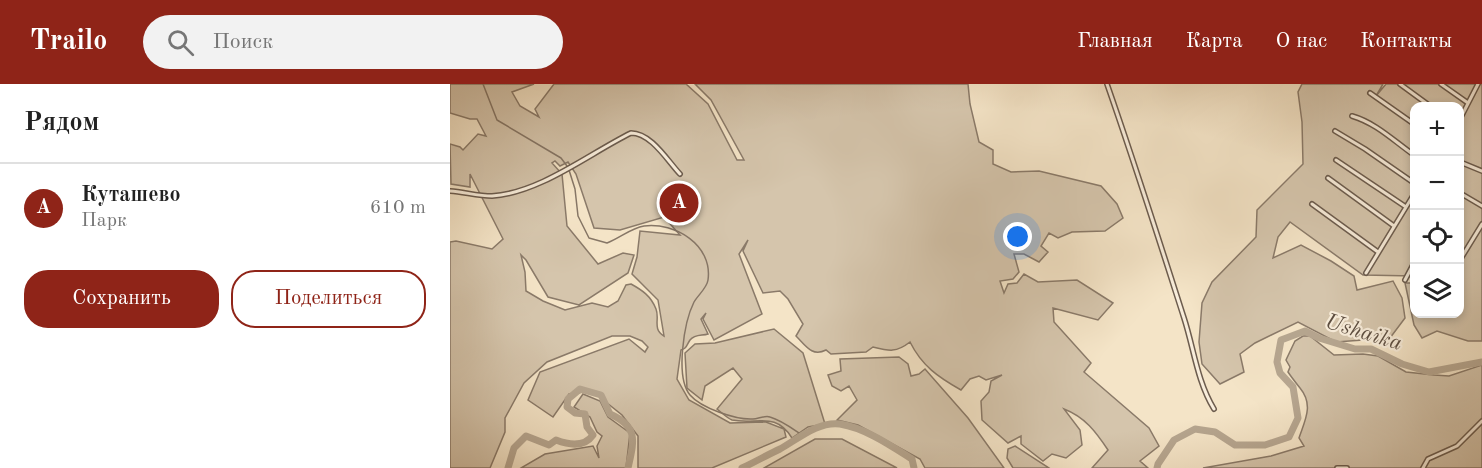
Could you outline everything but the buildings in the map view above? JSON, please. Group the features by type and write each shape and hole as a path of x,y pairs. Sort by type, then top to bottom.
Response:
{"street":[{"path":"1107,84 1190,335 1204,391 1214,409"},
{"path":"1400,84 1425,102"},
{"path":"1441,84 1468,103"},
{"path":"1464,110 1478,84"},
{"path":"1370,93 1410,121"},
{"path":"1352,116 1376,126 1410,152"},
{"path":"1335,131 1410,180"},
{"path":"450,191 494,196 513,191 547,180 632,133 640,134 651,141 680,174"},
{"path":"1336,160 1406,207"},
{"path":"1464,164 1482,171"},
{"path":"1328,178 1394,226"},
{"path":"1464,197 1482,206"},
{"path":"1366,273 1410,200"},
{"path":"1312,204 1378,252"},
{"path":"1464,253 1482,224"},
{"path":"1405,280 1413,264"},
{"path":"1423,468 1428,459 1457,446 1482,421"},
{"path":"1336,468 1347,468"}],"shaded area":[{"path":"450,84 534,84 512,92 520,106 539,117 535,109 554,84 686,84 708,104 737,160 744,160 711,100 695,84 968,84 979,142 993,150 993,164 1011,172 1039,171 1101,186 1117,204 1123,218 1105,231 1072,232 1058,238 1049,233 1041,246 1048,252 1039,262 1024,254 1014,254 1019,272 1013,279 1000,281 1004,293 1008,284 1017,283 1024,274 1038,282 1077,280 1113,303 1098,320 1053,308 1054,322 1091,363 1084,372 1149,428 1159,446 1140,461 1148,468 1092,468 1108,450 1089,426 1078,416 1064,409 1080,430 1082,445 1066,458 1052,454 1043,461 1021,444 1021,436 1008,443 982,420 981,401 989,392 991,381 1002,375 986,380 979,376 970,379 961,390 931,370 910,342 901,348 892,350 873,347 866,352 831,354 826,350 813,351 796,336 803,324 788,299 780,291 763,293 743,251 748,240 739,254 762,314 714,340 703,319 706,313 701,319 708,334 694,337 681,350 677,379 689,400 730,423 766,422 784,429 786,437 712,468 638,468 638,436 622,415 592,391 569,394 553,417 528,400 540,372 629,339 645,352 648,347 642,341 630,336 612,336 547,362 524,383 505,418 505,432 490,468 450,468 450,242 456,241 492,249 503,239 470,174 470,187 451,184 450,144 463,150 478,134 486,136 477,119 450,113","holes":["555,161 560,166 568,162 576,174 594,228 620,230 664,217 680,235 640,231 637,257 632,274 658,300 664,336 658,330 657,313 652,300 631,284 626,285 618,301 608,307 592,303 565,310 526,291 521,255 548,297 579,305 628,273 634,255 623,253 598,264 567,226 562,174 552,163"]},
{"path":"1302,84 1383,84 1376,96 1386,84 1482,84 1482,341 1468,341 1437,331 1422,338 1414,325 1412,318 1464,318 1464,102 1410,102 1410,276 1363,275 1290,222 1278,237 1273,258 1301,245 1354,276 1357,290 1393,281 1402,298 1405,318 1390,338 1336,342 1298,322 1255,343 1240,354 1244,372 1220,384 1202,364 1199,342 1202,303 1212,282 1256,237 1257,210 1303,164 1302,122 1298,92"},
{"path":"1405,283 1410,283 1410,306"},
{"path":"774,329 803,353 825,424 808,427 792,438 779,424 765,421 732,420 717,409 742,379 733,368 705,386 702,400 687,388 685,353 695,344 715,343"},
{"path":"1303,336 1310,336 1334,355 1378,356 1406,372 1449,376 1482,365 1482,468 1203,468 1271,456 1304,446 1299,438 1306,419 1307,400 1288,372 1290,367 1286,360 1295,341"},
{"path":"899,357 908,364 911,376 925,369 968,418 1004,468 925,468 920,459 858,425 837,420 857,400 849,386 841,391 832,386 828,375 841,371 840,359"},
{"path":"583,394 600,401 608,417 630,433 626,468 521,468 545,454 593,446 599,458 597,446 602,436 597,432 590,417 574,407"},
{"path":"815,439 842,439 897,468 764,468"},
{"path":"1015,446 1049,468 1013,468 1007,458 1008,449"}],"waterway":[{"path":"483,84 497,120 561,158 567,166"},
{"path":"569,170 575,189 578,216 589,238 607,243 639,227 656,226 668,228 690,238 704,256 708,267 708,280 690,311 684,335 683,376 685,387 690,395 719,412 746,419 770,417 783,422 802,435"},
{"name":"Ushaika","path":"1157,468 1174,440 1195,429 1215,432 1235,445 1265,445 1289,437 1298,418 1293,387 1280,373 1277,362 1281,340 1305,331 1319,338 1355,349 1371,349 1402,364 1429,372 1482,362"},
{"name":"Ushaika","path":"508,468 514,448 526,436 549,445 556,440 581,444 593,435 587,427 585,414 575,413 567,407 568,399 580,389 601,395 610,414 626,424 630,430 633,442 628,468"},
{"name":"Ushaika","path":"742,468 816,428 832,424 859,429 877,438 912,459 914,468"}],"place":[{"name":"Куташево","path":"679,203"}]}
